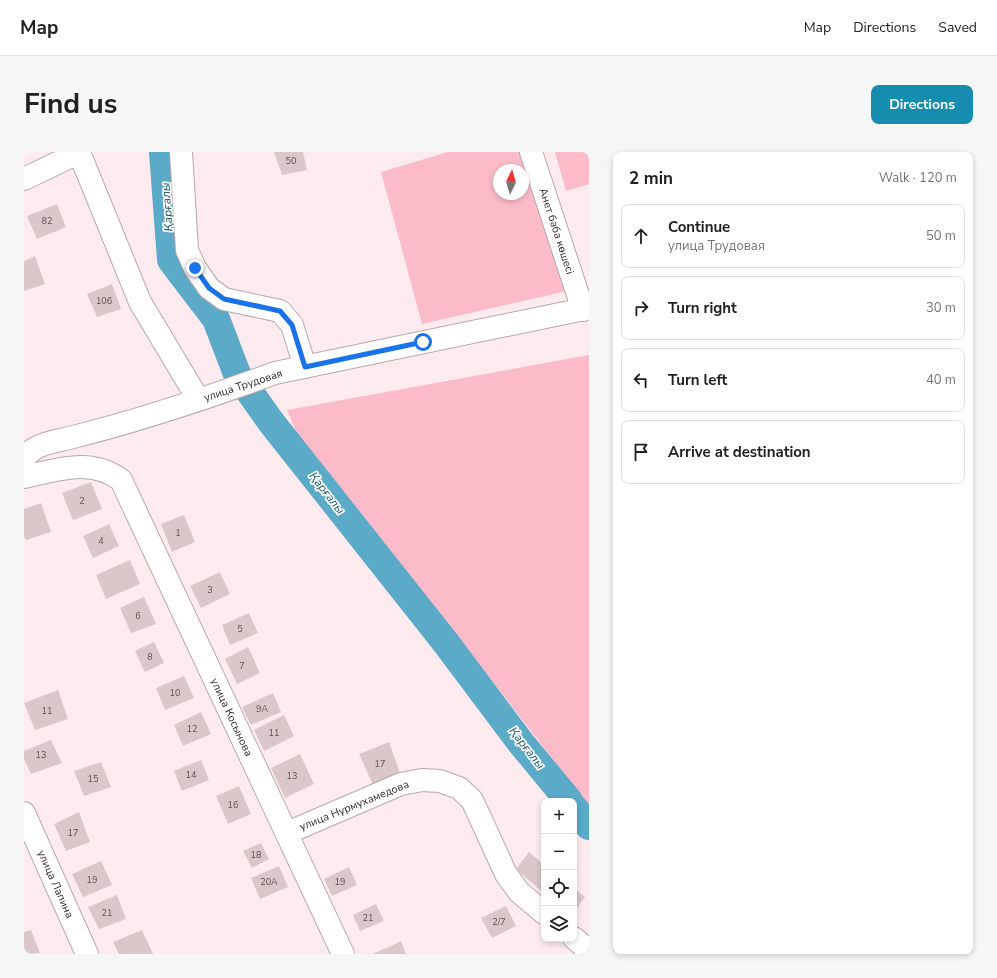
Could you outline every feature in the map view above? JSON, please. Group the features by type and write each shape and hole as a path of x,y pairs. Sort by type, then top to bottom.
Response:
{"street":[{"path":"24,180 80,152 140,302 198,399"},
{"path":"181,152 187,250 195,268 209,288 224,299 280,311 292,325 305,367"},
{"name":"Анет баба көшесі","path":"531,152 586,309"},
{"name":"улица Трудовая","path":"24,460 30,451 41,445 102,430 235,388 274,373 586,309"},
{"name":"улица Косынова","path":"24,476 71,467 94,467 114,475 121,480 343,954"},
{"name":"улица Нурмухамедова","path":"286,833 401,784 422,780 440,781 459,788 472,800 506,874 519,892 541,910"},
{"name":"улица Лапина","path":"24,813 87,954"},
{"path":"577,941 589,951"}],"shaded area":[{"path":"448,152 523,152 527,164 493,164 493,200 529,200 529,171 567,291 422,324 381,172"},
{"path":"555,152 589,152 589,184 566,191"},
{"path":"589,355 589,806 496,686 312,462 297,434 287,410"}],"building":[{"path":"274,152 303,152 307,170 282,175"},
{"path":"57,204 66,227 37,239 27,216"},
{"path":"35,256 45,284 24,291 24,261"},
{"path":"112,284 121,309 97,317 87,294"},
{"path":"91,482 102,509 73,520 62,493"},
{"path":"41,503 51,532 26,540 24,536 24,509"},
{"path":"184,515 195,542 172,552 161,524"},
{"path":"109,524 119,546 93,558 83,536"},
{"path":"130,560 140,584 106,599 96,575"},
{"path":"220,572 230,594 201,608 190,586"},
{"path":"144,597 156,624 131,633 120,608"},
{"path":"249,613 258,633 230,645 222,625"},
{"path":"154,642 164,663 145,672 135,651"},
{"path":"248,647 260,673 237,684 225,659"},
{"path":"184,676 194,698 165,710 156,688"},
{"path":"58,690 68,719 35,730 24,703"},
{"path":"273,693 281,712 251,725 242,707"},
{"path":"201,712 211,734 183,746 174,725"},
{"path":"284,715 294,736 264,751 254,730"},
{"path":"51,740 62,763 31,774 24,759 24,751"},
{"path":"389,742 400,773 373,785 359,754"},
{"path":"300,754 314,784 285,798 271,768"},
{"path":"201,760 209,780 182,791 174,771"},
{"path":"101,762 111,787 84,796 74,771"},
{"path":"239,786 251,814 228,824 216,796"},
{"path":"79,812 90,842 66,851 54,824"},
{"path":"261,843 269,859 252,868 243,851"},
{"path":"529,852 541,862 541,891 516,869"},
{"path":"101,861 112,885 83,897 72,874"},
{"path":"279,866 288,887 260,899 251,878"},
{"path":"349,867 357,885 332,896 324,879"},
{"path":"577,890 585,897 577,908"},
{"path":"117,895 126,919 99,929 88,907"},
{"path":"376,904 384,921 360,931 353,915"},
{"path":"506,906 516,926 492,938 481,918"},
{"path":"31,930 40,953 24,954 24,932"},
{"path":"142,930 153,954 119,954 113,942"},
{"path":"401,941 406,954 372,954 391,946"}],"waterway":[{"name":"Қарғалы","path":"163,152 171,260 216,319 237,374 271,422 446,643 521,743 567,798"},
{"name":"Қарғалы","path":"577,812 589,826"}],"route":[{"path":"195,268 209,288 224,299 280,311 292,325 305,367 423,342"}]}
